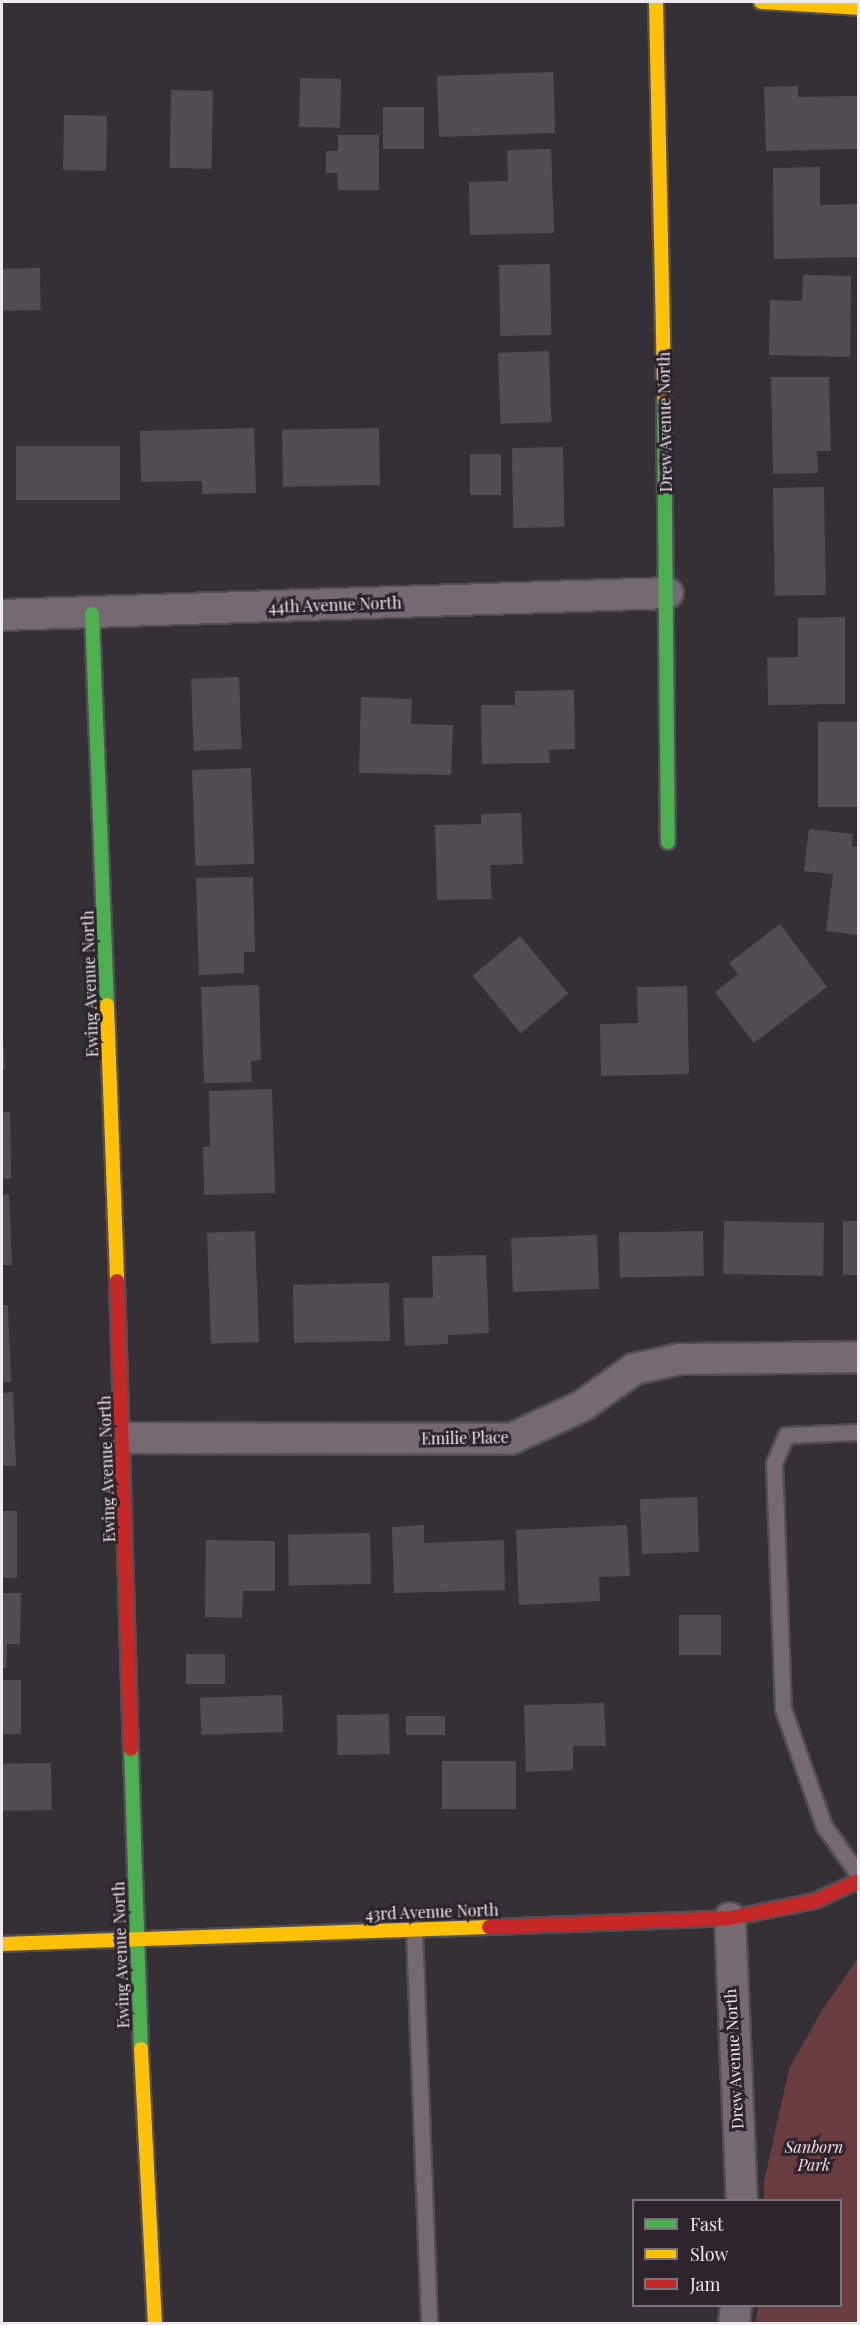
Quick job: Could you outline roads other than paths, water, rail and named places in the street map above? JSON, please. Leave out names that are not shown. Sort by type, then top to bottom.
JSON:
[{"type":"street","name":"Drew Avenue North","points":[[656,2],[668,593],[668,842]]},
{"type":"street","points":[[760,2],[858,8]]},
{"type":"street","name":"44th Avenue North","points":[[2,615],[92,614],[668,593]]},
{"type":"street","name":"Ewing Avenue North","points":[[92,614],[123,1438],[135,1939],[155,2324]]},
{"type":"street","name":"Emilie Place","points":[[123,1438],[511,1439],[582,1406],[634,1369],[703,1358],[858,1357]]},
{"type":"street","name":"43rd Avenue North","points":[[2,1944],[730,1918],[815,1900],[858,1881]]},
{"type":"street","name":"Drew Avenue North","points":[[730,1918],[742,2199]]},
{"type":"street","points":[[734,2324],[736,2307]]},
{"type":"lane","points":[[858,1432],[786,1435],[774,1463],[783,1709],[824,1826],[858,1874]]},
{"type":"lane","points":[[414,1930],[429,2324]]},
{"type":"park label","name":"Sanborn Park","points":[[814,2156]]}]
